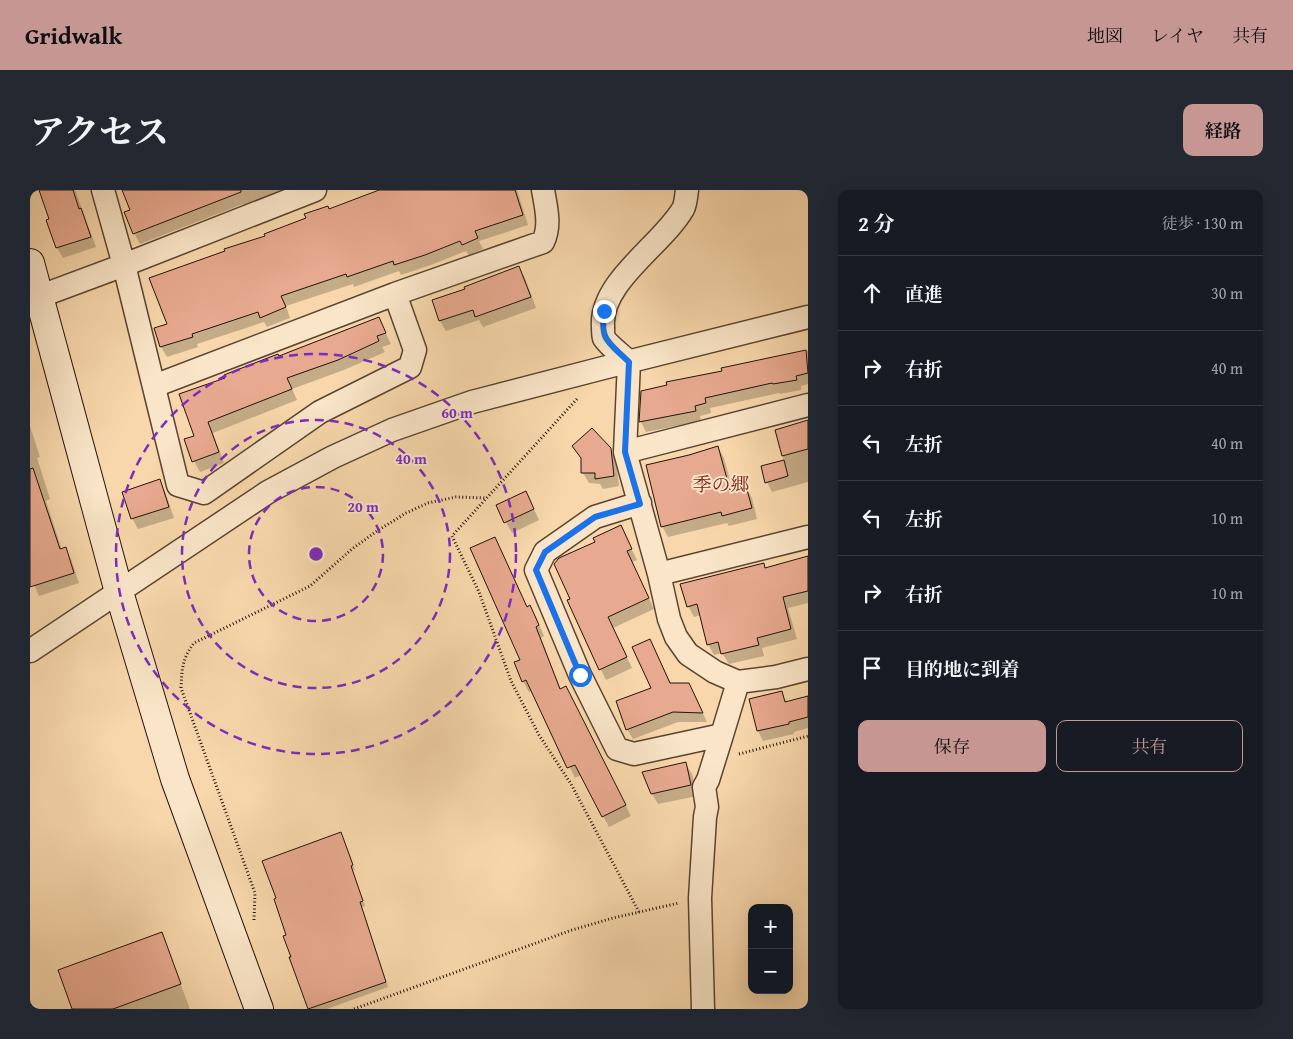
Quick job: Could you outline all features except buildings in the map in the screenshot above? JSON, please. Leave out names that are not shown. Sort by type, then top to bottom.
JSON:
[{"type":"street","points":[[103,190],[124,266],[178,485],[204,493],[320,412],[410,367],[415,350],[396,294]]},
{"type":"street","points":[[34,299],[124,266],[315,190]]},
{"type":"street","points":[[154,386],[396,294],[543,242],[548,233],[543,190]]},
{"type":"street","points":[[688,190],[684,207],[661,236],[617,284],[610,295],[604,311],[602,324],[604,337],[629,362],[625,452],[659,574],[669,620],[676,636],[688,654],[714,672],[738,682],[776,677],[808,669]]},
{"type":"street","points":[[30,263],[34,299],[175,779],[259,1009]]},
{"type":"street","points":[[30,651],[268,492],[392,430],[472,402],[808,317]]},
{"type":"street","points":[[625,452],[808,405]]},
{"type":"street","points":[[640,504],[595,517],[545,552],[536,570],[580,675],[618,749],[634,754],[722,735]]},
{"type":"street","points":[[659,574],[808,537]]},
{"type":"street","points":[[703,1009],[700,898],[707,807],[704,787],[738,682]]},
{"type":"path","points":[[253,929],[255,893],[181,688],[182,667],[186,653],[194,643],[310,586],[376,530],[406,513],[428,503],[456,497],[487,498]]},
{"type":"path","points":[[714,760],[808,736]]},
{"type":"path","points":[[354,1009],[572,930],[613,918],[700,898]]},
{"type":"district","name":"季の郷","points":[[721,484]]},
{"type":"route","points":[[580,675],[536,570],[545,552],[595,517],[640,504],[625,452],[629,362],[604,337],[602,324],[604,311]]}]
